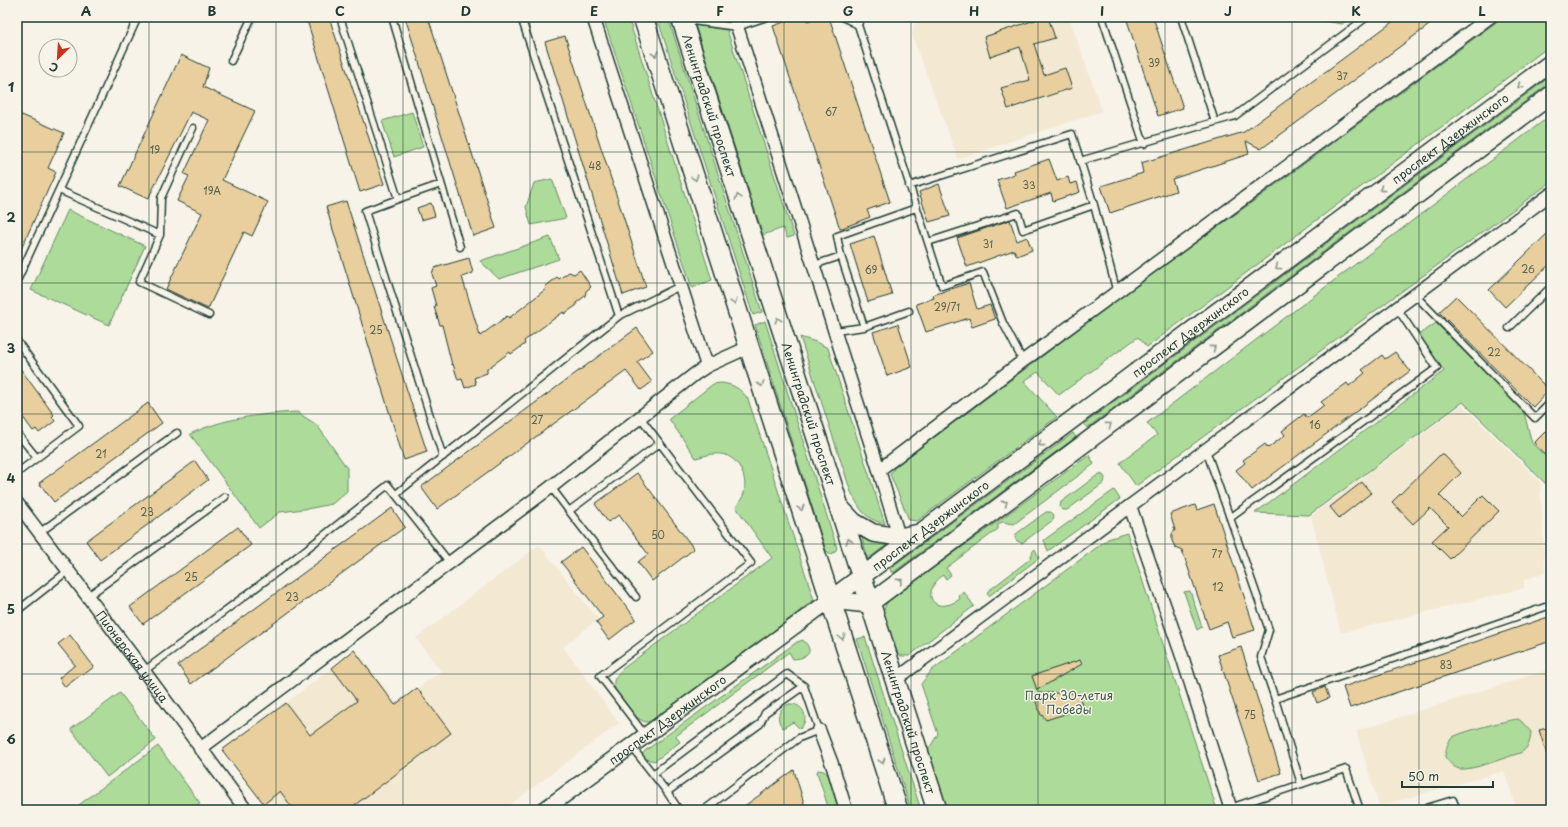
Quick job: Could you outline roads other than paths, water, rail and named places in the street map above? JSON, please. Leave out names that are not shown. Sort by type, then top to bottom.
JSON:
[{"type":"main road","points":[[643,17],[898,810]]},
{"type":"main road","name":"Ленинградский проспект","points":[[681,18],[869,604],[937,810]]},
{"type":"main road","name":"проспект Дзержинского","points":[[830,600],[1551,63]]},
{"type":"main road","name":"проспект Дзержинского","points":[[869,604],[1551,95]]},
{"type":"main road","points":[[838,504],[854,522],[873,533],[899,537],[921,532]]},
{"type":"main road","points":[[830,600],[869,604]]},
{"type":"street","points":[[593,17],[707,366]]},
{"type":"street","points":[[880,470],[1023,361],[1490,17]]},
{"type":"street","points":[[736,22],[880,470],[899,537]]},
{"type":"street","points":[[895,680],[1551,194]]},
{"type":"street","points":[[200,749],[551,487],[707,366],[749,347]]},
{"type":"street","name":"Пионерская улица","points":[[17,503],[69,570],[246,810]]},
{"type":"street","points":[[1130,506],[1182,656],[1231,809]]},
{"type":"street","name":"проспект Дзержинского","points":[[544,810],[830,600]]},
{"type":"street","points":[[819,730],[832,764],[846,810]]},
{"type":"lane","points":[[17,282],[138,17]]},
{"type":"lane","points":[[231,61],[252,17]]},
{"type":"lane","points":[[340,17],[398,199]]},
{"type":"lane","points":[[392,17],[460,247]]},
{"type":"lane","points":[[521,17],[619,316]]},
{"type":"lane","points":[[681,18],[736,22],[767,17]]},
{"type":"lane","points":[[843,17],[858,25]]},
{"type":"lane","points":[[861,17],[858,25],[942,286],[983,272],[1003,323],[1023,361]]},
{"type":"lane","points":[[1102,17],[1144,144]]},
{"type":"lane","points":[[1181,17],[1215,122]]},
{"type":"lane","points":[[1080,161],[1144,144],[1235,116],[1367,17]]},
{"type":"lane","points":[[193,128],[161,198],[160,236],[139,282],[209,315]]},
{"type":"lane","points":[[909,186],[1072,134],[1094,205],[1117,293]]},
{"type":"lane","points":[[441,184],[364,211],[443,457]]},
{"type":"lane","points":[[59,190],[160,236]]},
{"type":"lane","points":[[928,242],[1018,213],[1023,230],[1094,205]]},
{"type":"lane","points":[[864,327],[841,256],[837,236],[916,208]]},
{"type":"lane","points":[[814,265],[841,256]]},
{"type":"lane","points":[[396,494],[619,316],[680,286]]},
{"type":"lane","points":[[1509,328],[1551,287]]},
{"type":"lane","points":[[1415,295],[1535,418],[1551,402]]},
{"type":"lane","points":[[1230,518],[1437,368],[1396,308]]},
{"type":"lane","points":[[835,331],[864,327],[909,311]]},
{"type":"lane","points":[[17,341],[79,426],[17,473]]},
{"type":"lane","points":[[640,417],[751,563],[600,676],[645,736]]},
{"type":"lane","points":[[17,433],[36,458]]},
{"type":"lane","points":[[40,533],[177,433]]},
{"type":"lane","points":[[569,511],[660,443]]},
{"type":"lane","points":[[1206,450],[1269,630],[1261,657],[1301,784]]},
{"type":"lane","points":[[144,671],[282,569],[388,485],[450,563]]},
{"type":"lane","points":[[551,487],[636,597]]},
{"type":"lane","points":[[88,596],[225,497]]},
{"type":"lane","points":[[17,611],[69,570]]},
{"type":"lane","points":[[1275,699],[1551,605]]},
{"type":"lane","points":[[653,774],[788,674],[804,686],[819,730],[799,738],[704,810]]},
{"type":"lane","points":[[667,792],[760,724],[765,713],[804,686]]},
{"type":"lane","points":[[631,746],[679,810]]},
{"type":"lane","points":[[1231,809],[1346,769],[1360,810]]},
{"type":"lane","points":[[1420,810],[1453,800],[1457,810]]},
{"type":"park label","name":"Парк 30-летия Победы","points":[[1069,702]]}]
